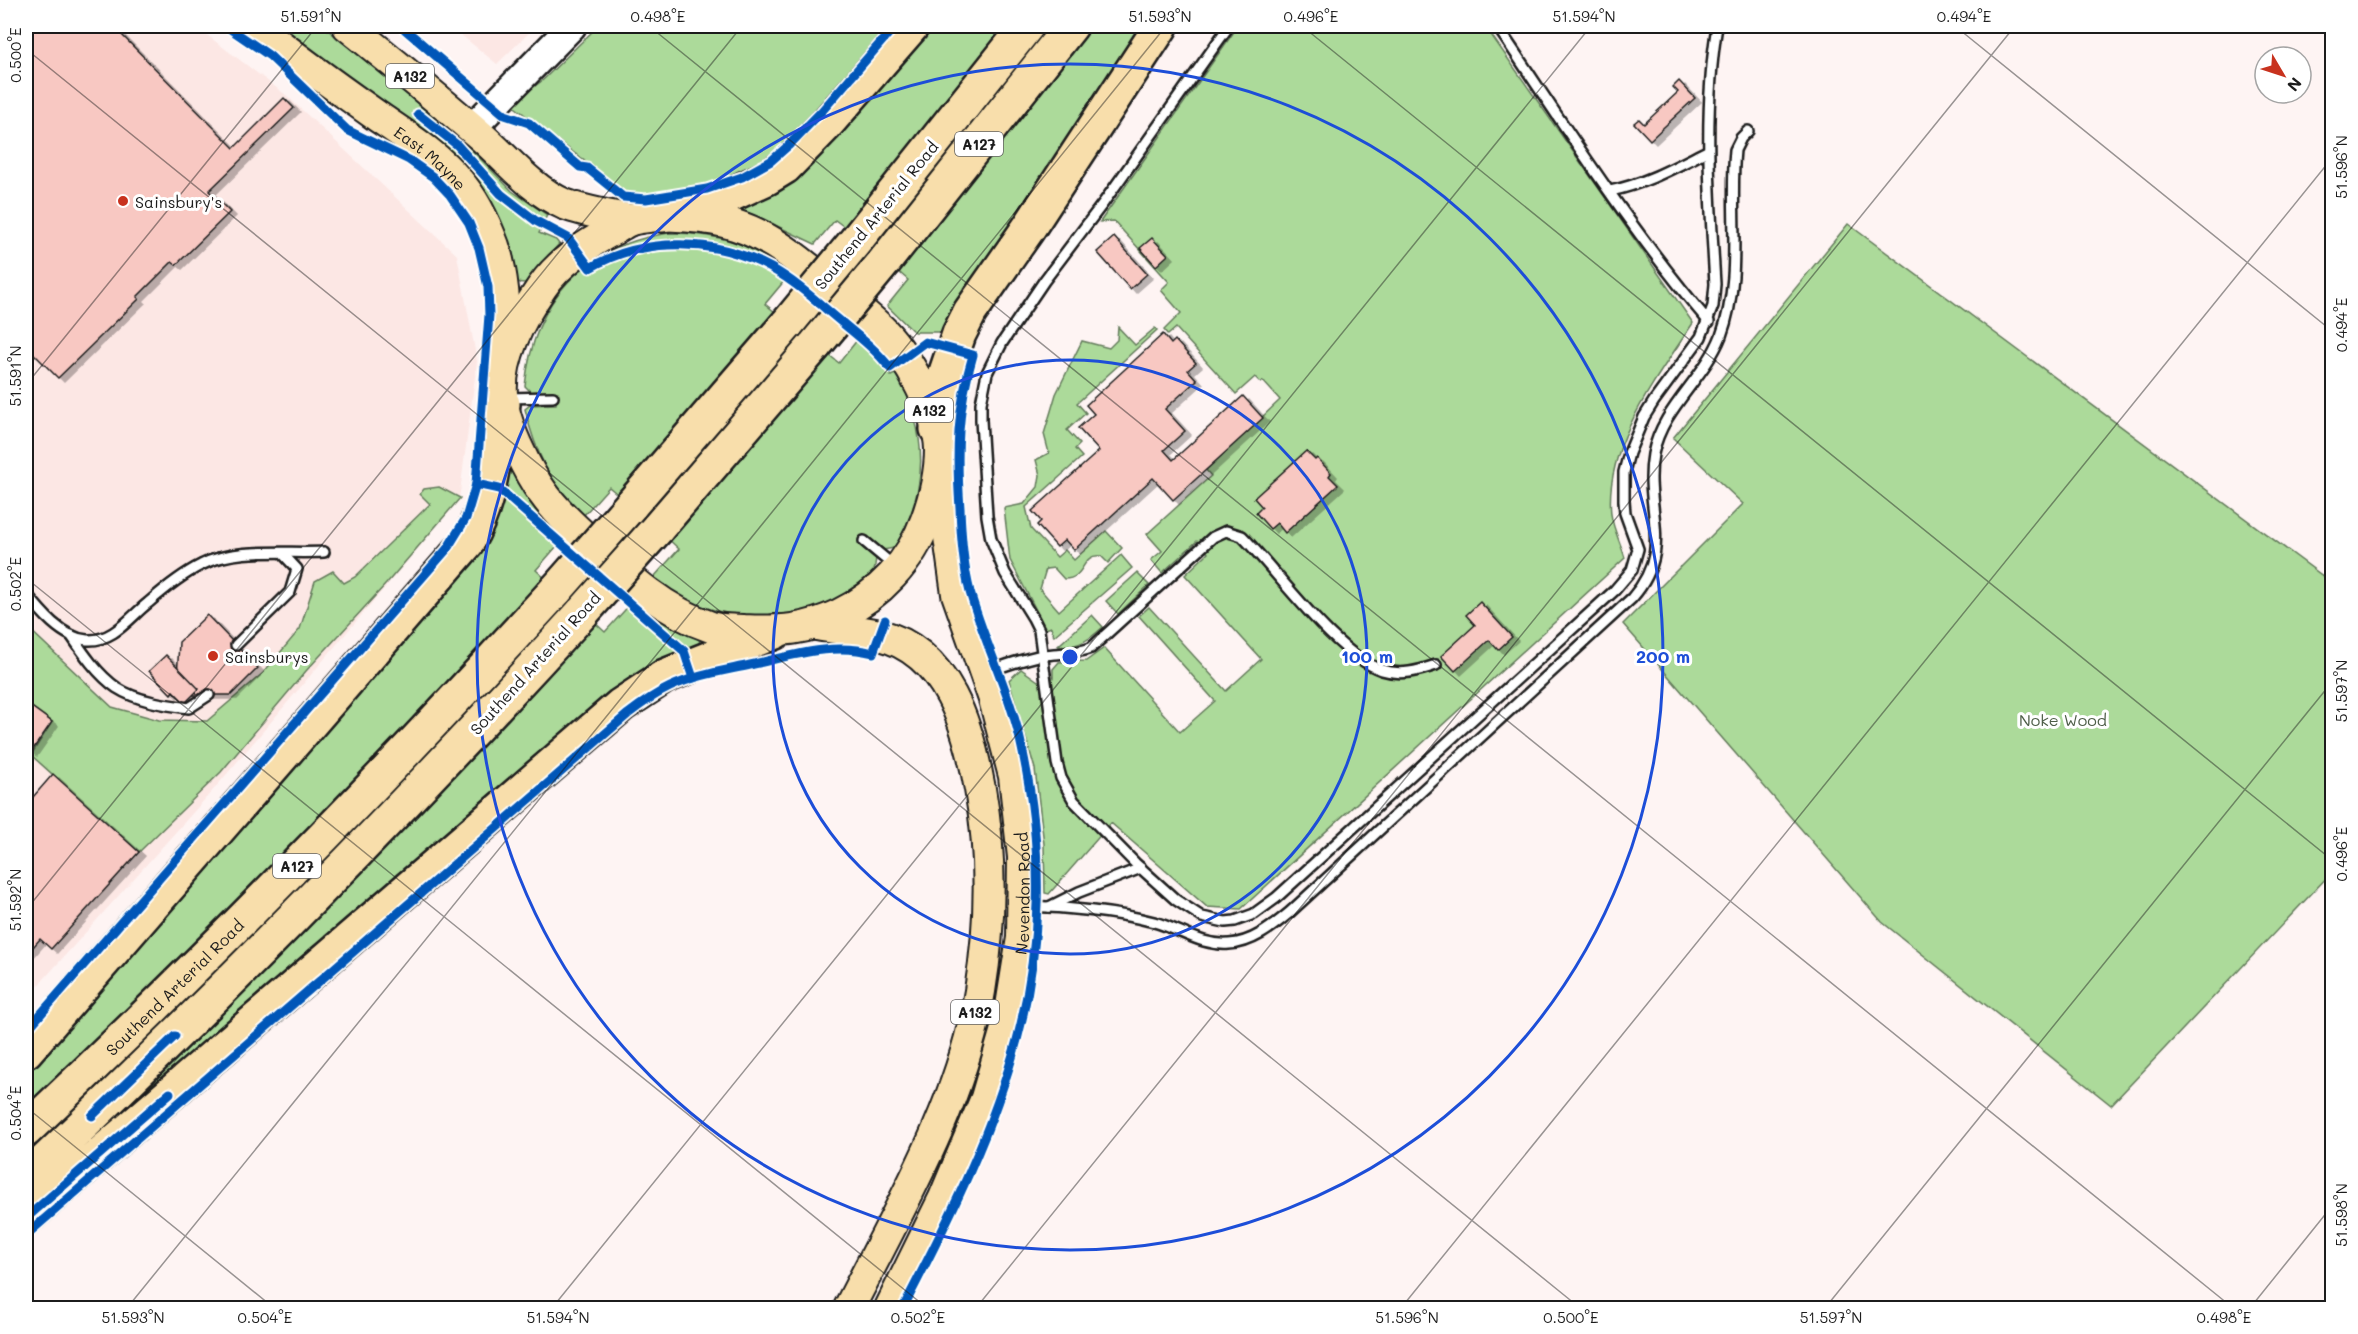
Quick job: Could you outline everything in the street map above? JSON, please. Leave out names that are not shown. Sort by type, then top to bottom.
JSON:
[{"type":"highway","points":[[663,215],[737,192],[785,167],[825,126],[912,26]]},
{"type":"highway","name":"Southend Arterial Road","points":[[26,1130],[283,880],[557,589],[788,322],[1027,26]]},
{"type":"highway","name":"Southend Arterial Road","points":[[26,1179],[296,916],[413,796],[583,612],[816,344],[885,261],[1071,26]]},
{"type":"highway","points":[[937,429],[945,375],[959,334],[970,312],[1028,229],[1161,26]]},
{"type":"highway","points":[[26,1051],[467,543],[477,527],[483,510],[502,401]]},
{"type":"highway","points":[[26,1218],[621,705],[665,676],[776,632]]},
{"type":"main road","name":"East Mayne","points":[[256,26],[296,58],[423,148],[443,164],[460,183],[479,213],[494,247],[502,283],[507,354]]},
{"type":"main road","name":"A132","points":[[348,26],[472,128],[548,196],[584,210],[631,220],[663,215],[718,220],[751,231],[784,250],[822,279],[877,326],[895,345],[905,358],[920,387],[937,429],[939,466],[934,495],[923,529],[911,551],[888,581],[858,606],[817,625],[776,632],[715,628],[672,610],[640,587],[567,520],[541,491],[520,451],[502,401],[507,354],[528,310],[548,279],[578,251],[631,220]]},
{"type":"main road","name":"Nevendon Road","points":[[890,1308],[966,1148],[992,1080],[1036,907],[1022,840],[1014,776],[1001,724],[957,594],[951,567],[939,466]]},
{"type":"main road","name":"Nevendon Road","points":[[817,625],[880,635],[903,645],[932,666],[951,695],[968,734],[987,830],[990,884],[980,993],[968,1042],[935,1134],[912,1185],[849,1308]]},
{"type":"street","points":[[472,128],[572,26]]},
{"type":"lane","points":[[1229,26],[1104,202],[1044,280],[1002,343],[987,373],[981,403],[987,516],[991,539],[1005,573],[1034,618],[1039,630],[1060,778],[1074,801],[1176,900],[1202,916],[1225,922],[1254,914],[1284,890],[1614,591],[1632,570],[1638,549],[1624,501],[1624,472],[1629,453],[1644,417],[1691,354],[1709,322],[1713,306],[1714,284],[1707,151],[1708,83],[1717,26]]},
{"type":"lane","points":[[1497,26],[1610,191],[1686,295],[1709,322]]},
{"type":"lane","points":[[1036,907],[1136,918],[1171,928],[1204,942],[1230,944],[1258,936],[1289,913],[1632,598],[1642,586],[1655,558],[1657,541],[1652,477],[1657,440],[1677,402],[1709,357],[1720,337],[1726,319],[1733,263],[1735,150],[1741,138],[1748,131]]},
{"type":"lane","points":[[1610,191],[1631,187],[1649,180],[1707,151]]},
{"type":"lane","points":[[502,401],[553,397]]},
{"type":"lane","points":[[985,673],[1018,661],[1091,648],[1213,537],[1226,531],[1242,536],[1336,639],[1367,664],[1400,673],[1436,665]]},
{"type":"lane","points":[[864,541],[898,569]]},
{"type":"lane","points":[[27,596],[54,624],[71,635],[87,640],[107,636],[124,626],[148,602],[201,565],[241,553],[324,552]]},
{"type":"lane","points":[[236,645],[290,592],[297,569],[283,554]]},
{"type":"lane","points":[[71,635],[83,654],[103,675],[116,688],[131,695],[189,708],[209,695]]},
{"type":"lane","points":[[1036,907],[1142,868]]},
{"type":"shaded area","points":[[26,26],[195,26],[286,95],[457,255],[477,361],[459,500],[215,788],[26,999]]},
{"type":"shaded area","points":[[450,26],[536,26],[497,64]]},
{"type":"green space","points":[[275,26],[323,26],[461,139],[512,191],[547,215],[539,233],[556,240],[559,244],[525,283],[513,282],[504,243]]},
{"type":"green space","points":[[598,26],[889,26],[825,103],[779,148],[752,166],[722,181],[689,190],[650,194],[626,193],[511,104],[543,80]]},
{"type":"green space","points":[[926,26],[1013,26],[850,231],[835,220],[815,244],[738,209]]},
{"type":"green space","points":[[1084,26],[1148,26],[1020,218],[966,288],[943,332],[914,332],[887,306],[908,280],[893,267]]},
{"type":"green space","points":[[1238,26],[1485,26],[1693,323],[1649,389],[1624,438],[1616,463],[1611,488],[1611,514],[1625,558],[1241,909],[1207,907],[1111,823],[1049,894],[1045,893],[1044,844],[1035,769],[1009,680],[1021,669],[1038,681],[1053,678],[1053,669],[1059,662],[1086,661],[1104,648],[1180,732],[1215,701],[1139,616],[1149,607],[1226,691],[1261,659],[1185,575],[1208,553],[1197,541],[1162,573],[1151,560],[1162,551],[1147,534],[1211,476],[1206,470],[1280,400],[1263,381],[1261,383],[1255,377],[1236,394],[1176,328],[1168,335],[1164,330],[1181,313],[1161,290],[1169,282],[1114,221],[1100,222]]},
{"type":"green space","name":"Noke Wood","points":[[1848,224],[2332,583],[2332,872],[2111,1105],[1882,922],[1623,624],[1743,504],[1673,438]]},
{"type":"green space","points":[[669,233],[719,238],[747,247],[776,263],[790,274],[765,304],[780,316],[622,498],[609,487],[584,515],[553,480],[534,440],[525,409],[530,405],[556,404],[557,392],[531,392],[525,386],[530,355],[539,328],[552,303],[568,282],[588,264],[611,250],[638,240]]},
{"type":"green space","points":[[1118,327],[1135,345],[1155,328],[1157,330],[1077,403],[1086,413],[1067,430],[1080,444],[1075,449],[1082,457],[1026,507],[1031,529],[1057,557],[1065,550],[1074,560],[1106,531],[1122,548],[1108,563],[1101,556],[1090,558],[1077,575],[1071,578],[1064,579],[1054,568],[1046,569],[1040,589],[1059,611],[1121,555],[1132,568],[1054,636],[1051,627],[1046,629],[1010,560],[1004,508],[1024,504],[1038,487],[1040,475],[1036,460],[1049,453],[1044,434],[1056,394],[1082,341],[1109,348],[1117,340]]},
{"type":"green space","points":[[858,339],[891,376],[897,373],[915,418],[921,461],[914,504],[906,526],[894,548],[883,550],[866,536],[859,544],[876,558],[874,572],[848,593],[827,605],[799,614],[777,617],[755,617],[711,609],[690,601],[654,577],[679,549],[665,536],[824,351],[839,363]]},
{"type":"green space","points":[[506,460],[531,502],[564,538],[536,570],[548,581],[460,680],[26,1116],[26,1066],[456,573]]},
{"type":"green space","points":[[439,487],[460,498],[386,584],[306,671],[221,772],[139,852],[31,755],[52,722],[26,703],[26,626],[112,707],[159,720],[207,721],[263,673],[300,629],[315,581],[333,571],[344,583],[355,577],[430,504],[420,494],[424,489]]},
{"type":"green space","points":[[1137,573],[1149,585],[1118,614],[1106,601]]},
{"type":"green space","points":[[634,600],[669,626],[699,639],[700,645],[87,1153],[80,1142],[591,619],[605,632]]},
{"type":"green space","points":[[1092,615],[1103,627],[1083,642],[1072,646],[1058,646]]},
{"type":"building","name":"Sainsbury's","points":[[26,26],[113,26],[234,148],[284,98],[294,108],[209,191],[230,212],[176,265],[172,262],[137,297],[139,299],[58,378],[26,346]]},
{"type":"building","points":[[1679,81],[1695,98],[1650,140],[1634,123],[1639,119],[1644,124],[1678,92],[1673,87]]},
{"type":"building","points":[[1114,237],[1147,274],[1130,289],[1097,252]]},
{"type":"building","points":[[1152,238],[1168,255],[1156,266],[1140,248]]},
{"type":"building","points":[[1163,334],[1171,344],[1175,340],[1196,363],[1188,370],[1197,380],[1165,409],[1185,431],[1164,450],[1173,460],[1243,396],[1263,418],[1173,500],[1153,478],[1074,550],[1065,540],[1057,547],[1037,525],[1041,521],[1032,511],[1099,451],[1078,428],[1094,414],[1086,405]]},
{"type":"building","points":[[1306,451],[1315,460],[1317,458],[1331,473],[1329,476],[1338,485],[1285,533],[1277,523],[1270,529],[1256,513],[1262,507],[1254,498]]},
{"type":"building","points":[[1480,602],[1512,637],[1498,650],[1489,640],[1455,671],[1441,656],[1475,625],[1466,615]]},
{"type":"building","name":"Sainsburys","points":[[207,615],[258,668],[231,695],[192,695],[177,679],[179,642]]},
{"type":"building","points":[[166,655],[199,689],[185,703],[173,691],[171,694],[149,671]]},
{"type":"building","points":[[26,703],[52,722],[31,752],[26,749]]},
{"type":"building","points":[[53,774],[139,852],[51,949],[40,939],[26,955],[26,805]]},
{"type":"cycle path","points":[[26,1031],[447,549],[466,518],[476,484],[489,315],[488,287],[479,248],[469,223],[450,195],[433,177],[409,160],[347,130],[270,56],[226,26]]},
{"type":"cycle path","points":[[401,26],[505,115],[529,123],[580,167],[587,168],[623,197],[646,199],[707,189],[742,177],[771,161],[821,112],[895,26]]},
{"type":"cycle path","points":[[418,114],[457,145],[501,194],[536,221],[568,238],[590,268],[633,250],[656,246],[704,246],[727,251],[771,268],[795,284],[863,340],[890,368],[925,342],[973,355],[959,431],[958,468],[963,550],[970,592],[1011,708],[1022,748],[1034,827],[1037,901],[1031,971],[1017,1039],[997,1105],[970,1171],[903,1308]]},
{"type":"cycle path","points":[[476,484],[499,489],[684,651],[693,678]]},
{"type":"cycle path","points":[[26,1235],[628,714],[670,687],[720,671],[796,654],[827,650],[858,650],[873,653],[885,620]]},
{"type":"cycle path","points":[[92,1116],[175,1036]]},
{"type":"cycle path","points":[[26,1218],[170,1093]]},
{"type":"place","name":"Sainsbury's","points":[[123,201]]},
{"type":"place","name":"Sainsburys","points":[[213,656]]}]
